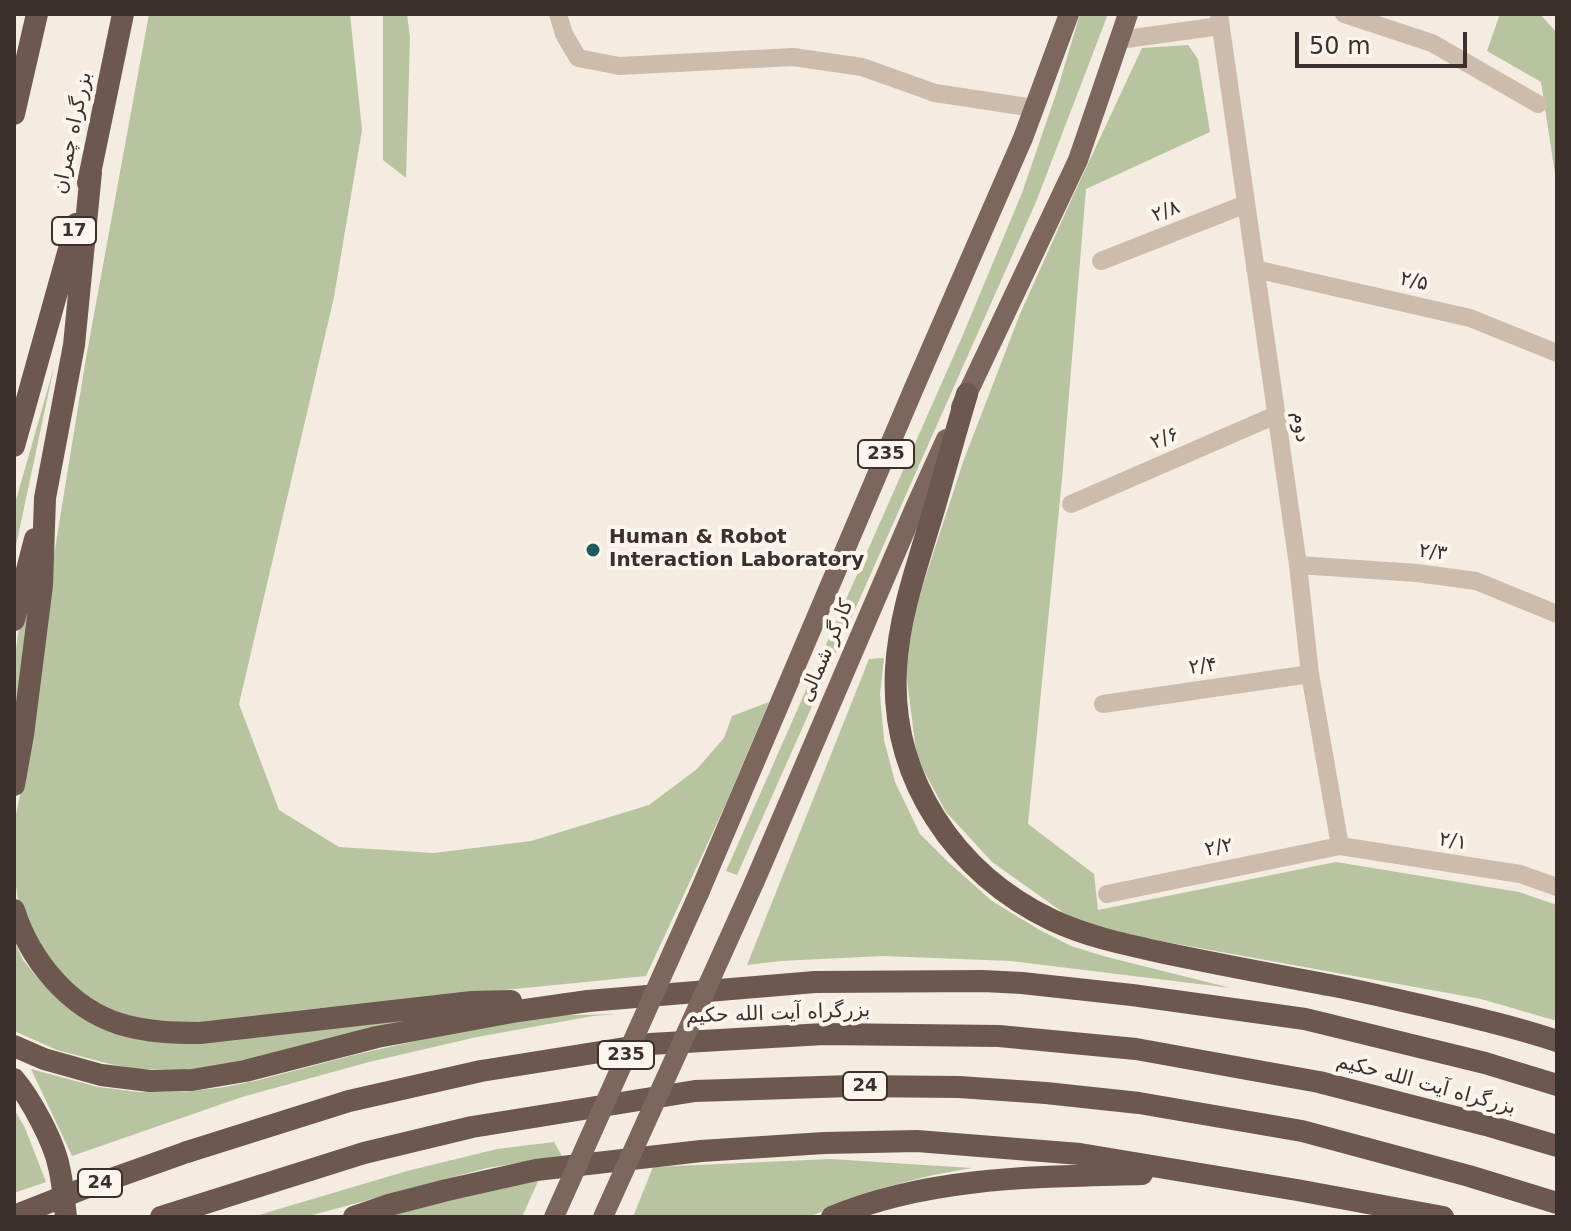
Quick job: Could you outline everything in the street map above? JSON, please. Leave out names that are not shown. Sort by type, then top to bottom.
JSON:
[{"type":"highway","points":[[14,114],[37,14]]},
{"type":"highway","name":"بزرگراه چمران","points":[[14,446],[91,172],[123,14]]},
{"type":"highway","points":[[14,620],[45,498],[74,345],[91,172]]},
{"type":"highway","points":[[967,394],[907,600],[896,669],[899,723],[905,755],[935,821],[962,854],[1019,902],[1054,921],[1089,934],[1131,946],[1399,1000],[1515,1027],[1557,1041]]},
{"type":"highway","points":[[14,785],[42,585],[45,498]]},
{"type":"highway","points":[[14,910],[18,924],[52,979],[93,1010],[117,1023],[146,1030],[200,1033],[472,1002],[588,1001]]},
{"type":"highway","points":[[14,1046],[44,1059],[101,1075],[150,1081],[192,1080],[245,1071],[377,1037],[588,1001],[815,982],[1022,983],[1305,1019],[1485,1063],[1557,1085]]},
{"type":"highway","name":"بزرگراه آیت الله حکیم","points":[[14,1216],[187,1152],[349,1101],[481,1071],[650,1044],[824,1034],[999,1036],[1136,1049],[1319,1082],[1557,1146]]},
{"type":"highway","points":[[14,1079],[40,1119],[59,1165],[66,1217]]},
{"type":"highway","name":"24","points":[[168,1214],[364,1153],[472,1127],[695,1091],[851,1086],[959,1087],[1139,1103],[1302,1131],[1557,1203]]},
{"type":"highway","points":[[354,1217],[447,1190],[536,1170],[701,1151],[917,1141],[1080,1154],[1443,1217]]},
{"type":"highway","points":[[832,1217],[908,1192],[959,1184],[1029,1177],[1196,1173]]},
{"type":"main road","name":"کارگر شمالی","points":[[554,1217],[699,893],[1023,138],[1069,14]]},
{"type":"main road","name":"کارگر شمالی","points":[[603,1217],[754,883],[914,510],[1078,160],[1128,14]]},
{"type":"street","points":[[558,14],[564,34],[578,58],[619,66],[793,57],[862,67],[935,93],[1034,108]]},
{"type":"street","points":[[1344,14],[1432,43],[1538,104]]},
{"type":"street","points":[[1119,40],[1219,20]]},
{"type":"street","name":"دوم","points":[[1219,20],[1298,565],[1310,674],[1340,846]]},
{"type":"street","name":"۲/۸","points":[[1101,261],[1246,204]]},
{"type":"street","name":"۲/۵","points":[[1255,269],[1470,318],[1557,353]]},
{"type":"street","name":"۲/۶","points":[[1071,504],[1276,415]]},
{"type":"street","name":"۲/۳","points":[[1298,565],[1417,573],[1476,581],[1557,614]]},
{"type":"street","name":"۲/۴","points":[[1103,704],[1310,674]]},
{"type":"street","name":"۲/۱","points":[[1340,846],[1520,874],[1557,887]]},
{"type":"street","name":"۲/۲","points":[[1107,894],[1340,846]]},
{"type":"green space","points":[[149,14],[350,14],[362,130],[334,297],[239,704],[279,810],[339,847],[434,853],[531,841],[649,805],[697,769],[724,738],[732,716],[769,702],[646,976],[301,1010],[186,1026],[139,1021],[105,1008],[73,988],[35,940],[18,900],[14,873],[14,824],[27,761],[48,592],[86,358]]},
{"type":"green space","points":[[383,14],[407,14],[410,37],[406,178],[383,160]]},
{"type":"green space","points":[[1080,14],[1108,14],[1036,202],[737,875],[726,871],[962,337],[1022,193]]},
{"type":"green space","points":[[1500,14],[1540,14],[1557,33],[1557,187],[1541,82],[1487,51]]},
{"type":"green space","points":[[1188,45],[1198,59],[1210,132],[1086,189],[1062,479],[1028,824],[1094,874],[1098,910],[1336,862],[1519,892],[1557,905],[1557,1021],[1481,999],[1144,938],[1068,916],[992,862],[946,812],[917,758],[905,665],[918,600],[963,462],[1020,314],[1142,48]]},
{"type":"green space","points":[[54,367],[14,555],[14,507]]},
{"type":"green space","points":[[32,585],[14,752],[14,665],[18,634]]},
{"type":"green space","points":[[884,658],[880,694],[884,740],[895,782],[920,834],[947,861],[992,901],[1071,946],[1231,988],[1011,961],[883,956],[747,965],[869,659]]},
{"type":"green space","points":[[14,941],[23,960],[58,998],[138,1039],[165,1043],[489,1005],[230,1065],[185,1070],[137,1069],[57,1050],[14,1031]]},
{"type":"green space","points":[[619,1014],[477,1037],[369,1062],[242,1097],[72,1156],[31,1069],[98,1087],[138,1092],[184,1092],[259,1080],[528,1016]]},
{"type":"green space","points":[[14,1109],[25,1128],[46,1182],[14,1193]]},
{"type":"green space","points":[[554,1142],[562,1156],[487,1168],[305,1217],[252,1217],[407,1171],[497,1149]]},
{"type":"green space","points":[[830,1159],[972,1168],[883,1188],[808,1217],[633,1217],[653,1167]]},
{"type":"green space","points":[[539,1179],[522,1217],[390,1217],[406,1210]]},
{"type":"place","name":"Human & Robot Interaction Laboratory","points":[[593,550]]}]
